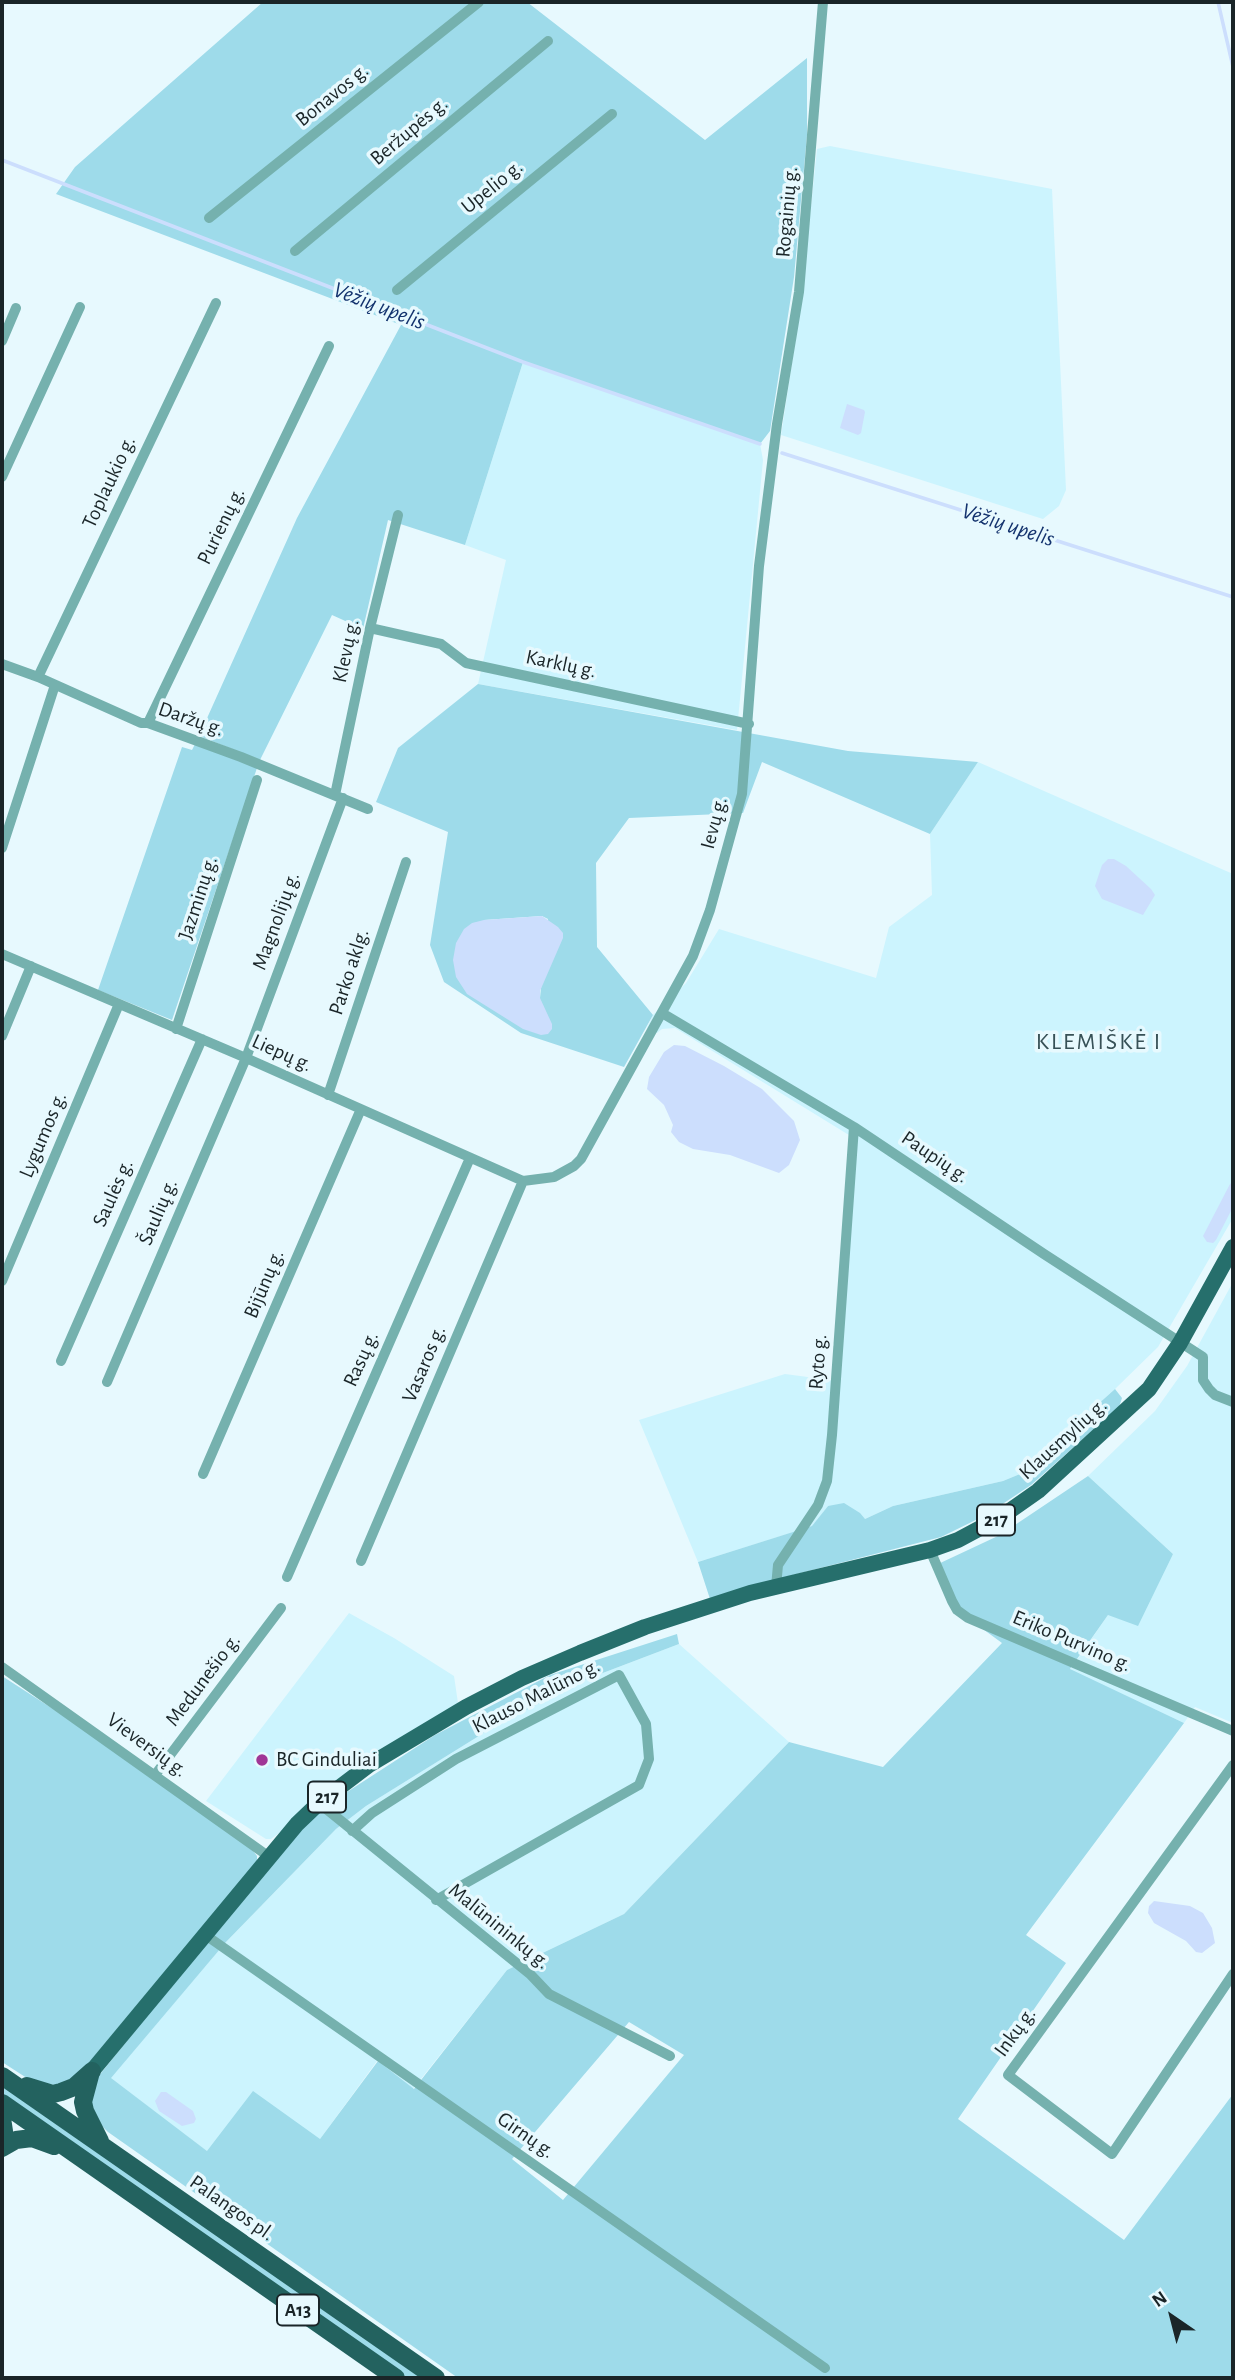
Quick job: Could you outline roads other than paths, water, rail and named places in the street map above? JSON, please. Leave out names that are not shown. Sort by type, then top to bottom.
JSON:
[{"type":"highway","points":[[5,2078],[53,2094],[68,2090],[92,2071]]},
{"type":"highway","points":[[92,2071],[83,2102],[101,2144]]},
{"type":"highway","name":"Palangos pl.","points":[[5,2078],[436,2378]]},
{"type":"highway","name":"A13","points":[[2,2103],[396,2378]]},
{"type":"highway","points":[[2,2118],[2,2139]]},
{"type":"highway","points":[[2,2148],[16,2140],[32,2138],[85,2161]]},
{"type":"main road","name":"Klausmylių g.","points":[[318,1803],[369,1765],[466,1707],[522,1678],[645,1627],[776,1587],[930,1550],[983,1528],[1038,1491],[1140,1398],[1180,1343],[1233,1247]]},
{"type":"main road","name":"217","points":[[92,2071],[268,1856],[318,1803]]},
{"type":"street","name":"Bonavos g.","points":[[209,218],[479,2]]},
{"type":"street","name":"Rogainių g.","points":[[777,424],[799,292],[823,2]]},
{"type":"street","name":"Beržupės g.","points":[[295,251],[548,41]]},
{"type":"street","name":"Upelio g.","points":[[397,290],[612,114]]},
{"type":"street","name":"Toplaukio g.","points":[[38,677],[215,303]]},
{"type":"street","points":[[2,477],[80,307]]},
{"type":"street","points":[[2,341],[16,308]]},
{"type":"street","name":"Purienų g.","points":[[148,723],[329,346]]},
{"type":"street","name":"Ievų g.","points":[[546,1179],[563,1174],[582,1159],[693,957],[710,910],[742,794],[759,566],[777,424]]},
{"type":"street","name":"Klevų g.","points":[[339,796],[370,628],[398,515]]},
{"type":"street","name":"Karklų g.","points":[[370,628],[440,644],[466,663],[749,724]]},
{"type":"street","name":"Daržų g.","points":[[2,664],[141,723],[148,723],[368,809]]},
{"type":"street","points":[[2,848],[55,685]]},
{"type":"street","name":"Jazminų g.","points":[[176,1028],[257,780]]},
{"type":"street","name":"Magnolijų g.","points":[[246,1058],[339,796]]},
{"type":"street","name":"Parko aklg.","points":[[328,1094],[406,862]]},
{"type":"street","name":"Liepų g.","points":[[2,954],[246,1058],[523,1181],[546,1179]]},
{"type":"street","points":[[2,1036],[31,966]]},
{"type":"street","name":"Lygumos g.","points":[[2,1281],[119,1004]]},
{"type":"street","name":"Paupių g.","points":[[662,1013],[854,1127],[1203,1357],[1203,1380],[1215,1395],[1233,1402]]},
{"type":"street","name":"Saulės g.","points":[[61,1361],[202,1039]]},
{"type":"street","name":"Šaulių g.","points":[[107,1382],[246,1058]]},
{"type":"street","name":"Bijūnų g.","points":[[204,1474],[360,1109]]},
{"type":"street","name":"Ryto g.","points":[[776,1587],[778,1565],[818,1505],[827,1481],[854,1127]]},
{"type":"street","name":"Rasų g.","points":[[287,1577],[470,1158]]},
{"type":"street","name":"Vasaros g.","points":[[361,1561],[523,1181]]},
{"type":"street","name":"Eriko Purvino g.","points":[[930,1550],[957,1610],[968,1618],[1233,1731]]},
{"type":"street","name":"Medunešio g.","points":[[155,1775],[281,1608]]},
{"type":"street","name":"Vieversių g.","points":[[2,1667],[268,1856]]},
{"type":"street","name":"Klauso Malūno g.","points":[[352,1831],[372,1813],[456,1759],[619,1675],[646,1724],[649,1759],[639,1785],[436,1900]]},
{"type":"street","name":"Inkų g.","points":[[1233,1765],[1008,2075],[1112,2154],[1233,1974]]},
{"type":"street","name":"Malūnininkų g.","points":[[318,1803],[530,1973],[549,1994],[670,2056]]},
{"type":"street","name":"Girnų g.","points":[[204,1934],[825,2368]]},
{"type":"waterway","points":[[1218,2],[1233,67]]},
{"type":"waterway","name":"Vėžių upelis","points":[[2,160],[523,362],[760,444]]},
{"type":"waterway","name":"Vėžių upelis","points":[[782,453],[1233,597]]},
{"type":"place","name":"BC Ginduliai","points":[[262,1760]]},
{"type":"district","name":"KLEMIŠKĖ I","points":[[1099,1042]]}]
